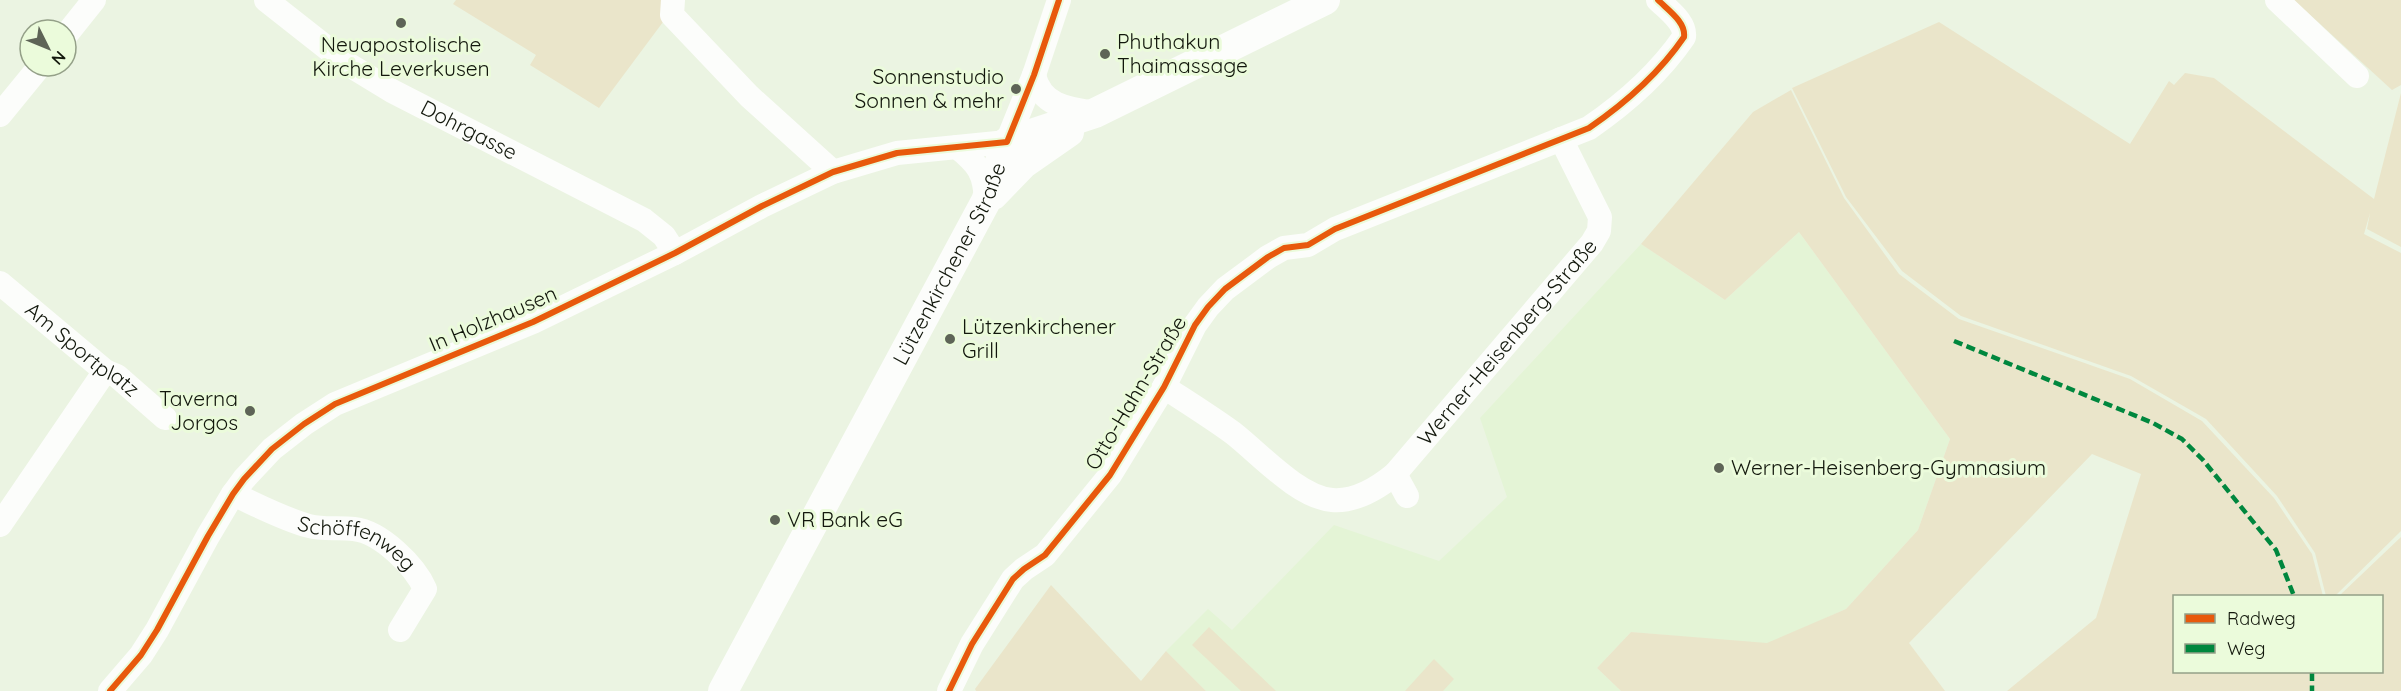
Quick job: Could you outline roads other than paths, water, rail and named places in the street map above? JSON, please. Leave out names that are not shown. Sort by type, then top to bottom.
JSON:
[{"type":"main road","name":"Lützenkirchener Straße","points":[[723,691],[986,201],[1007,142],[1095,113],[1325,0]]},
{"type":"main road","points":[[986,201],[1023,164],[1095,113]]},
{"type":"street","points":[[78,19],[94,0]]},
{"type":"street","name":"Dohrgasse","points":[[266,0],[346,63],[392,91],[644,220],[664,236],[675,253]]},
{"type":"street","points":[[673,0],[672,15],[749,96],[833,172]]},
{"type":"street","points":[[1007,142],[1034,75],[1059,0]]},
{"type":"street","name":"Otto-Hahn-Straße","points":[[949,691],[972,644],[1013,579],[1030,563],[1045,555],[1104,482],[1164,387],[1195,325],[1225,289],[1284,248],[1308,245],[1335,229],[1589,128],[1612,112],[1684,37],[1685,31],[1675,16],[1658,0]]},
{"type":"street","points":[[2277,0],[2357,76]]},
{"type":"street","points":[[1034,75],[1036,85],[1052,102],[1065,108],[1095,113]]},
{"type":"street","points":[[0,116],[30,78]]},
{"type":"street","name":"Werner-Heisenberg-Straße","points":[[1164,387],[1213,418],[1280,472],[1313,495],[1331,500],[1358,496],[1381,486],[1395,474],[1592,243],[1599,231],[1600,217],[1561,140]]},
{"type":"street","name":"In Holzhausen","points":[[110,691],[141,655],[157,630],[232,494],[272,449],[335,404],[533,322],[833,172],[897,153],[1007,142]]},
{"type":"street","points":[[957,147],[976,164],[983,175],[986,201]]},
{"type":"street","name":"Am Sportplatz","points":[[0,283],[105,371],[117,376],[165,418]]},
{"type":"street","points":[[0,525],[105,371]]},
{"type":"street","points":[[1395,474],[1407,496]]},
{"type":"street","name":"Schöffenweg","points":[[232,494],[301,524],[317,528],[364,531],[391,548],[419,575],[425,589],[400,630]]},
{"type":"place","name":"Neuapostolische Kirche Leverkusen","points":[[401,23]]},
{"type":"place","name":"Phuthakun Thaimassage","points":[[1105,54]]},
{"type":"place","name":"Sonnenstudio Sonnen & mehr","points":[[1016,89]]},
{"type":"place","name":"Lützenkirchener Grill","points":[[950,339]]},
{"type":"place","name":"Taverna Jorgos","points":[[250,411]]},
{"type":"place","name":"Werner-Heisenberg-Gymnasium","points":[[1719,468]]},
{"type":"place","name":"VR Bank eG","points":[[775,520]]}]
